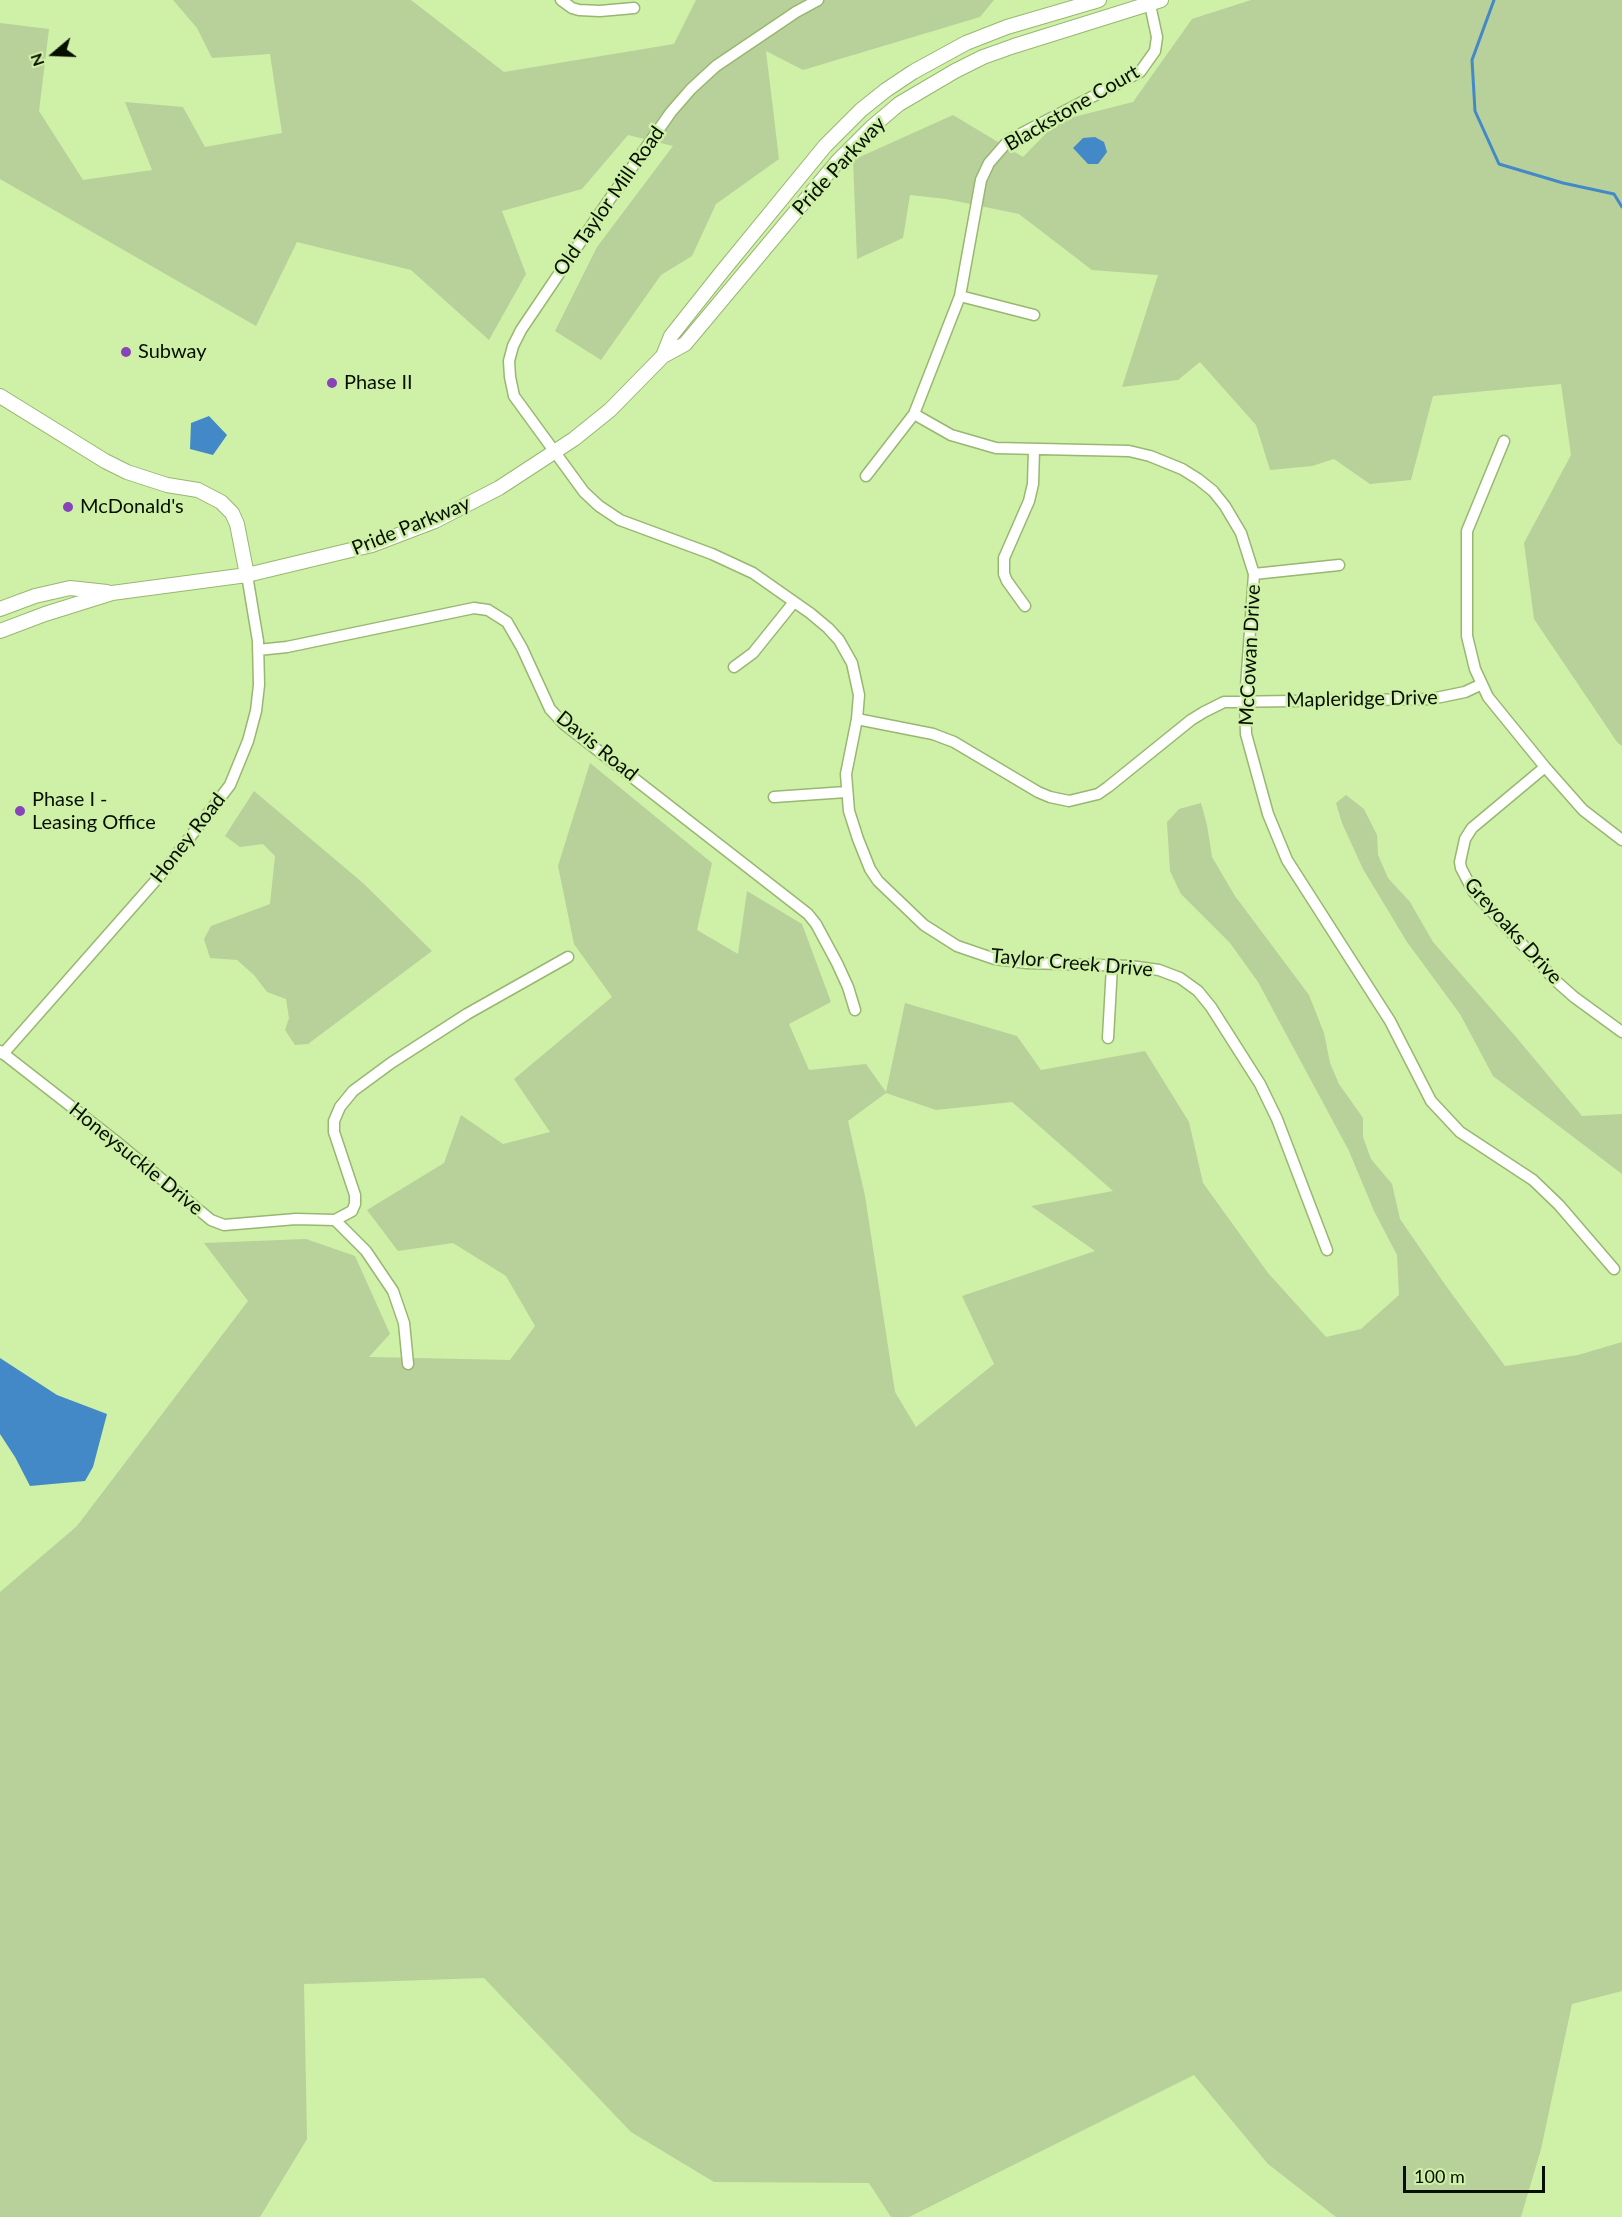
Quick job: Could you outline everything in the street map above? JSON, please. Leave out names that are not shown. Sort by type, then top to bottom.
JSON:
[{"type":"main road","name":"Pride Parkway","points":[[663,356],[671,336],[721,273],[825,146],[861,110],[913,72],[966,43],[1007,27],[1099,0]]},
{"type":"main road","name":"Pride Parkway","points":[[0,631],[112,593],[247,574],[337,554],[403,534],[499,489],[556,452],[610,410],[663,356],[685,344],[838,161],[899,104],[983,57],[1154,1]]},
{"type":"main road","points":[[0,396],[105,461],[127,472],[167,484],[198,490],[221,502],[232,513],[237,524],[247,574]]},
{"type":"main road","name":"Pride Parkway","points":[[0,609],[35,596],[70,588],[112,593]]},
{"type":"street","points":[[561,0],[579,10],[634,8]]},
{"type":"street","name":"Old Taylor Mill Road","points":[[556,452],[514,396],[509,362],[513,346],[521,330],[671,112],[691,89],[716,66],[818,0]]},
{"type":"street","name":"Blackstone Court","points":[[866,476],[914,414],[960,296],[981,180],[989,163],[1009,140],[1140,72],[1155,51],[1157,37],[1154,1]]},
{"type":"street","points":[[960,296],[1034,315]]},
{"type":"street","name":"McCowan Drive","points":[[914,414],[951,435],[996,448],[1129,451],[1150,456],[1182,469],[1213,491],[1241,533],[1254,574],[1245,701],[1246,734],[1268,814],[1281,846],[1297,877],[1390,1021],[1431,1101],[1460,1132],[1533,1180],[1559,1205],[1614,1269]]},
{"type":"street","points":[[1504,441],[1467,531],[1467,636],[1474,669],[1498,711],[1545,767],[1583,810],[1622,840]]},
{"type":"street","points":[[1025,606],[1004,574],[1004,558],[1029,501],[1033,484],[1034,450]]},
{"type":"street","name":"Taylor Creek Drive","points":[[556,452],[584,492],[610,514],[733,563],[773,585],[828,628],[844,647],[852,663],[859,695],[857,719],[846,774],[849,811],[870,869],[878,881],[924,925],[946,940],[982,956],[1028,963],[1159,970],[1180,978],[1198,990],[1260,1084],[1277,1119],[1327,1251]]},
{"type":"street","points":[[1254,574],[1339,565]]},
{"type":"street","name":"Honey Road","points":[[2,1052],[164,871],[230,785],[240,764],[256,711],[259,685],[258,650],[247,574]]},
{"type":"street","points":[[734,667],[753,653],[794,602]]},
{"type":"street","name":"Davis Road","points":[[258,650],[287,647],[474,608],[488,610],[507,622],[522,648],[550,709],[564,724],[808,914],[837,963],[855,1010]]},
{"type":"street","name":"Mapleridge Drive","points":[[857,719],[933,734],[972,752],[1038,792],[1069,801],[1082,799],[1108,788],[1204,711],[1224,702],[1431,699],[1465,692],[1482,684]]},
{"type":"street","name":"Greyoaks Drive","points":[[1545,767],[1472,828],[1465,840],[1460,862],[1461,868],[1473,891],[1556,981],[1622,1032]]},
{"type":"street","points":[[774,797],[846,792]]},
{"type":"street","points":[[408,1364],[404,1323],[393,1291],[366,1251],[335,1220],[352,1211],[355,1195],[334,1132],[334,1120],[340,1107],[353,1091],[391,1063],[467,1014],[568,957]]},
{"type":"street","points":[[1108,1038],[1112,966]]},
{"type":"street","name":"Honeysuckle Drive","points":[[2,1052],[212,1220],[224,1225],[296,1219],[335,1220]]},
{"type":"green space","points":[[173,0],[411,0],[504,72],[674,44],[696,0],[994,0],[980,17],[803,70],[766,51],[779,159],[716,204],[692,256],[661,275],[601,360],[555,331],[597,247],[673,146],[628,135],[582,189],[502,211],[526,274],[489,340],[411,270],[297,242],[256,326],[0,179],[0,23],[49,29],[39,111],[83,180],[152,170],[125,102],[183,107],[205,147],[282,133],[270,54],[212,58],[197,28]]},
{"type":"green space","points":[[1251,0],[1622,0],[1622,746],[1617,742],[1534,619],[1524,543],[1571,455],[1561,384],[1433,396],[1411,480],[1370,484],[1334,459],[1312,466],[1270,470],[1256,425],[1200,362],[1178,380],[1122,387],[1158,275],[1092,270],[1019,214],[946,199],[910,195],[903,238],[857,259],[853,160],[953,115],[1023,157],[1058,121],[1133,102],[1192,19]]},
{"type":"green space","points":[[590,763],[712,863],[697,930],[738,954],[747,891],[802,924],[831,1002],[789,1024],[809,1070],[866,1064],[886,1092],[905,1003],[1017,1036],[1041,1070],[1145,1051],[1189,1122],[1203,1183],[1268,1273],[1326,1337],[1361,1329],[1399,1295],[1397,1255],[1374,1211],[1349,1151],[1258,982],[1230,943],[1181,894],[1170,871],[1167,822],[1179,809],[1201,803],[1212,857],[1235,896],[1309,995],[1324,1033],[1330,1063],[1339,1084],[1363,1118],[1363,1137],[1371,1159],[1392,1184],[1400,1219],[1505,1366],[1578,1355],[1622,1342],[1622,1991],[1572,2004],[1541,2149],[1521,2217],[1336,2217],[1268,2164],[1194,2075],[909,2217],[891,2217],[869,2183],[714,2182],[631,2132],[484,1978],[304,1984],[307,2139],[260,2217],[0,2217],[0,1592],[77,1526],[248,1301],[204,1243],[306,1239],[355,1256],[390,1334],[369,1357],[510,1360],[535,1326],[506,1276],[453,1243],[398,1251],[367,1210],[444,1163],[461,1115],[503,1144],[550,1132],[514,1079],[612,997],[574,944],[558,866]],"holes":[[[886,1093],[936,1110],[1012,1102],[1113,1191],[1031,1206],[1095,1251],[962,1296],[994,1364],[916,1427],[895,1392],[865,1196],[848,1121]]]},
{"type":"green space","points":[[254,791],[363,883],[432,951],[308,1044],[295,1045],[285,1030],[289,1018],[286,999],[267,992],[254,975],[237,960],[210,958],[204,939],[211,926],[270,904],[275,856],[263,844],[240,847],[225,836]]},
{"type":"green space","points":[[1346,795],[1364,809],[1377,835],[1378,855],[1388,878],[1410,902],[1433,942],[1582,1116],[1622,1114],[1622,1174],[1493,1076],[1460,1014],[1407,942],[1363,869],[1342,823],[1336,803]]},
{"type":"water","points":[[1095,137],[1104,142],[1107,152],[1098,164],[1088,164],[1073,148],[1083,138]]},
{"type":"water","points":[[209,416],[227,435],[213,455],[190,449],[191,423]]},
{"type":"water","points":[[0,1358],[57,1395],[107,1414],[93,1467],[85,1481],[30,1486],[0,1434]]},
{"type":"waterway","points":[[1494,0],[1472,60],[1475,111],[1499,164],[1563,183],[1614,194],[1622,207]]},
{"type":"place","name":"Subway","points":[[126,352]]},
{"type":"place","name":"Phase II","points":[[332,383]]},
{"type":"place","name":"McDonald's","points":[[68,507]]},
{"type":"place","name":"Phase I - Leasing Office","points":[[20,811]]}]
